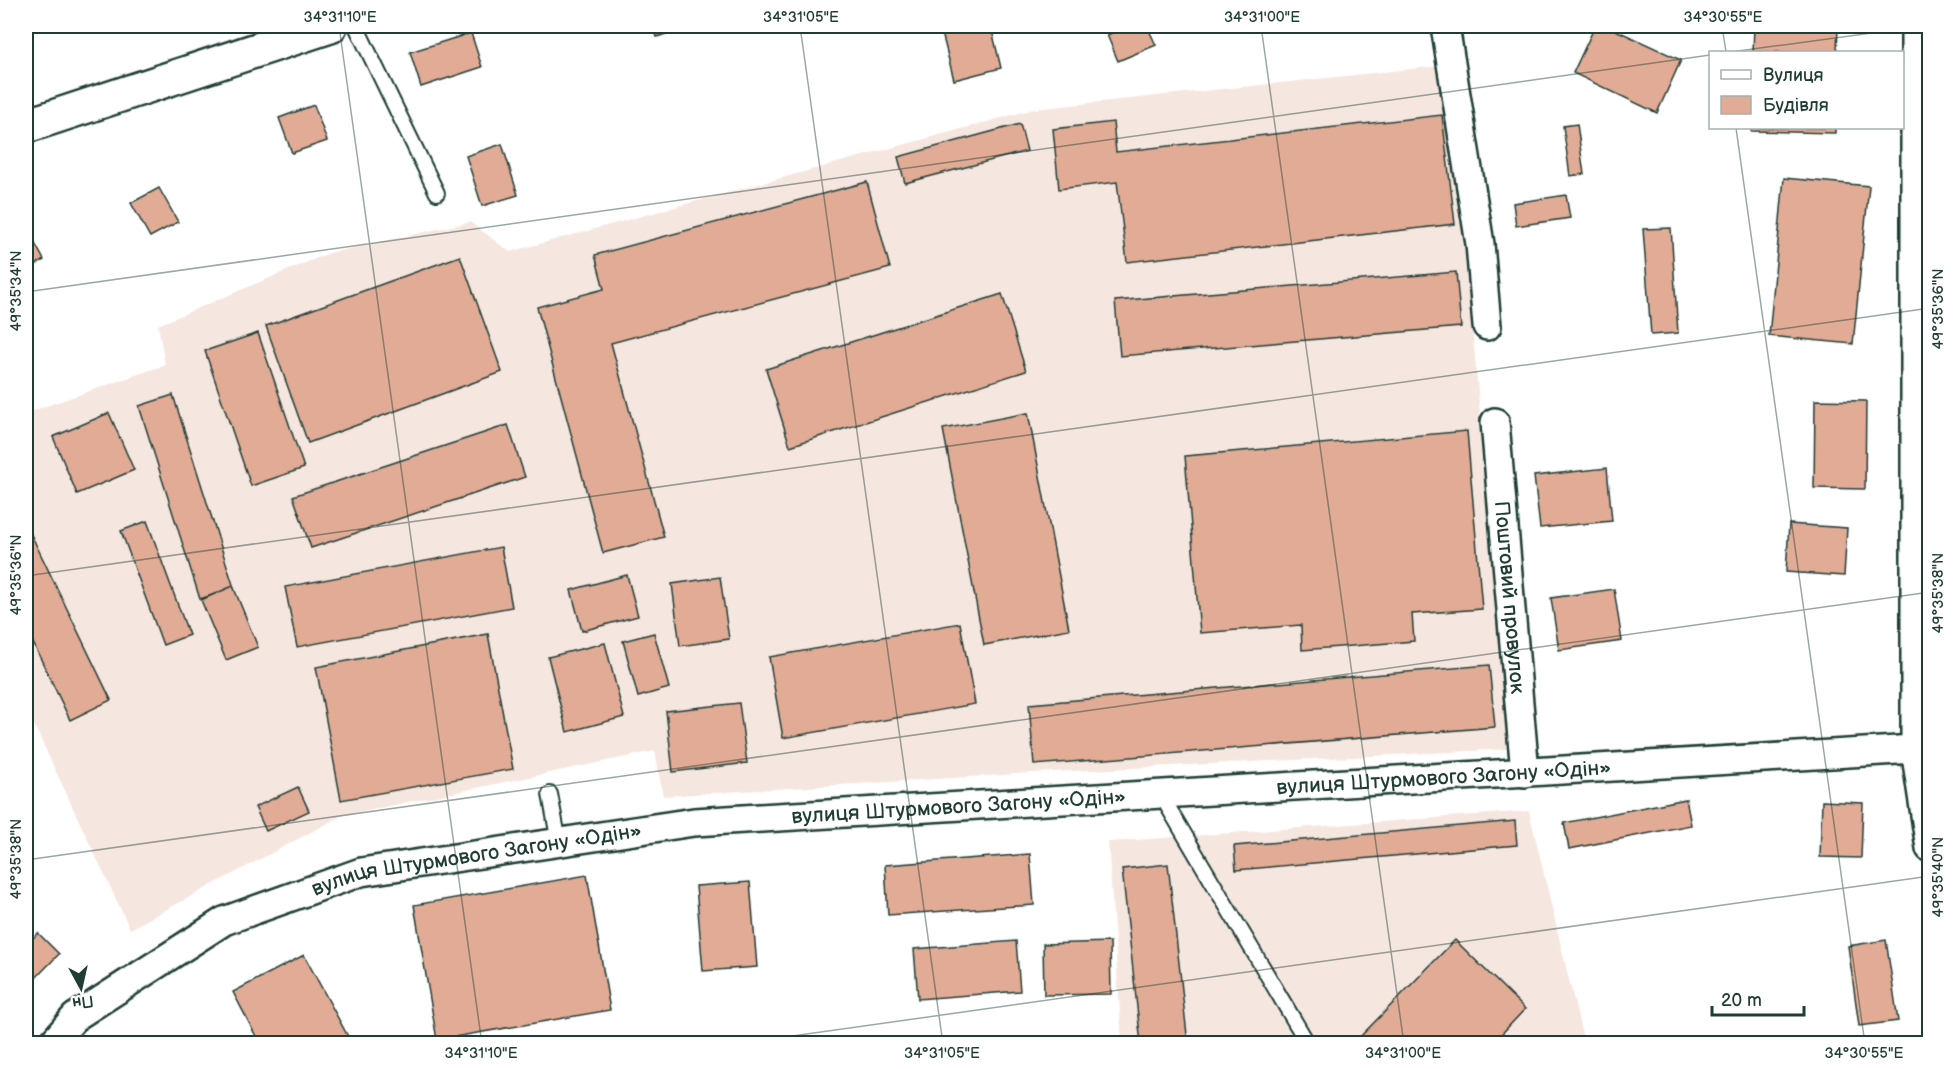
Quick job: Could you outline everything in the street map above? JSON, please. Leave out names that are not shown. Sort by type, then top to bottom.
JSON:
[{"type":"main road","points":[[26,126],[330,26]]},
{"type":"street","points":[[1445,26],[1480,244],[1487,326]]},
{"type":"street","points":[[1915,26],[1922,78],[1922,697],[1915,750],[1929,848]]},
{"type":"street","name":"Поштовий провулок","points":[[1495,422],[1525,773]]},
{"type":"street","name":"вулиця Штурмового Загону «Одін»","points":[[52,1044],[75,1017],[224,921],[361,872],[694,822],[1915,750]]},
{"type":"lane","points":[[356,26],[437,193]]},
{"type":"lane","points":[[550,794],[559,843]]},
{"type":"lane","points":[[1161,795],[1308,1044]]},
{"type":"shaded area","points":[[1439,66],[1467,269],[1510,749],[1033,773],[663,796],[655,751],[341,816],[130,929],[26,708],[26,413],[165,365],[158,325],[329,253],[470,222],[510,252],[1034,109]]},
{"type":"shaded area","points":[[1529,811],[1584,1043],[1122,1043],[1108,842]]},
{"type":"building","points":[[653,26],[680,26],[681,29],[657,37]]},
{"type":"building","points":[[972,26],[991,26],[1001,68],[954,80],[942,33]]},
{"type":"building","points":[[1128,26],[1147,26],[1156,45],[1118,61],[1107,35]]},
{"type":"building","points":[[1595,26],[1607,26],[1681,60],[1657,113],[1573,73]]},
{"type":"building","points":[[1754,26],[1838,26],[1837,51],[1753,51]]},
{"type":"building","points":[[471,33],[482,67],[421,87],[410,52]]},
{"type":"building","points":[[314,105],[327,141],[292,153],[279,118]]},
{"type":"building","points":[[1442,115],[1455,224],[1127,262],[1117,182],[1059,189],[1053,129],[1113,122],[1116,152]]},
{"type":"building","points":[[1020,124],[1027,151],[905,183],[898,157]]},
{"type":"building","points":[[1577,124],[1584,174],[1570,176],[1563,126]]},
{"type":"building","points":[[1751,129],[1835,129],[1835,133],[1751,131]]},
{"type":"building","points":[[502,144],[518,195],[482,206],[466,156]]},
{"type":"building","points":[[1784,178],[1869,186],[1853,344],[1769,336]]},
{"type":"building","points":[[867,182],[890,268],[611,343],[664,537],[603,553],[537,307],[604,289],[595,255]]},
{"type":"building","points":[[159,188],[178,222],[150,237],[131,203]]},
{"type":"building","points":[[1566,195],[1570,218],[1516,226],[1513,203]]},
{"type":"building","points":[[26,227],[44,260],[26,271]]},
{"type":"building","points":[[1671,228],[1678,333],[1651,335],[1643,229]]},
{"type":"building","points":[[460,256],[502,372],[308,443],[266,326]]},
{"type":"building","points":[[1456,272],[1461,327],[1120,356],[1115,301]]},
{"type":"building","points":[[1002,294],[1026,371],[790,446],[766,369]]},
{"type":"building","points":[[258,333],[304,468],[251,486],[205,351]]},
{"type":"building","points":[[173,395],[234,588],[200,599],[139,406]]},
{"type":"building","points":[[1815,400],[1866,401],[1865,489],[1814,488]]},
{"type":"building","points":[[109,413],[134,470],[77,494],[53,437]]},
{"type":"building","points":[[1028,413],[1069,629],[984,645],[943,429]]},
{"type":"building","points":[[508,425],[525,477],[311,548],[293,496]]},
{"type":"building","points":[[1467,431],[1482,609],[1412,614],[1414,641],[1302,650],[1301,625],[1200,633],[1185,456]]},
{"type":"building","points":[[1607,468],[1612,521],[1540,528],[1534,476]]},
{"type":"building","points":[[147,521],[189,635],[163,645],[121,531]]},
{"type":"building","points":[[26,524],[111,700],[70,720],[26,628]]},
{"type":"building","points":[[1789,524],[1847,528],[1844,576],[1786,572]]},
{"type":"building","points":[[501,547],[512,607],[297,647],[285,587]]},
{"type":"building","points":[[627,575],[638,616],[582,631],[571,590]]},
{"type":"building","points":[[720,577],[729,639],[680,646],[672,584]]},
{"type":"building","points":[[233,586],[258,647],[226,660],[201,600]]},
{"type":"building","points":[[1614,589],[1622,641],[1559,650],[1551,598]]},
{"type":"building","points":[[960,623],[975,704],[783,738],[769,657]]},
{"type":"building","points":[[654,633],[669,688],[638,697],[623,641]]},
{"type":"building","points":[[488,634],[513,769],[341,800],[316,667]]},
{"type":"building","points":[[605,643],[624,717],[567,732],[548,657]]},
{"type":"building","points":[[1489,665],[1495,727],[1034,765],[1029,704]]},
{"type":"building","points":[[739,703],[747,763],[673,772],[666,711]]},
{"type":"building","points":[[298,787],[309,811],[266,831],[255,807]]},
{"type":"building","points":[[1686,799],[1691,825],[1569,849],[1564,823]]},
{"type":"building","points":[[1822,801],[1863,803],[1861,858],[1820,857]]},
{"type":"building","points":[[1515,821],[1517,845],[1236,870],[1234,846]]},
{"type":"building","points":[[1030,854],[1034,905],[888,915],[885,865]]},
{"type":"building","points":[[1168,864],[1188,1044],[1141,1044],[1122,869]]},
{"type":"building","points":[[587,875],[610,1010],[437,1040],[414,905]]},
{"type":"building","points":[[750,882],[757,967],[703,971],[696,886]]},
{"type":"building","points":[[38,933],[59,954],[26,988],[26,945]]},
{"type":"building","points":[[1455,940],[1525,1009],[1492,1044],[1353,1044]]},
{"type":"building","points":[[1886,940],[1898,1021],[1859,1026],[1848,946]]},
{"type":"building","points":[[1016,941],[1020,991],[918,999],[914,949]]},
{"type":"building","points":[[1110,942],[1111,994],[1044,995],[1043,944]]},
{"type":"building","points":[[304,955],[352,1044],[260,1044],[233,992]]}]
